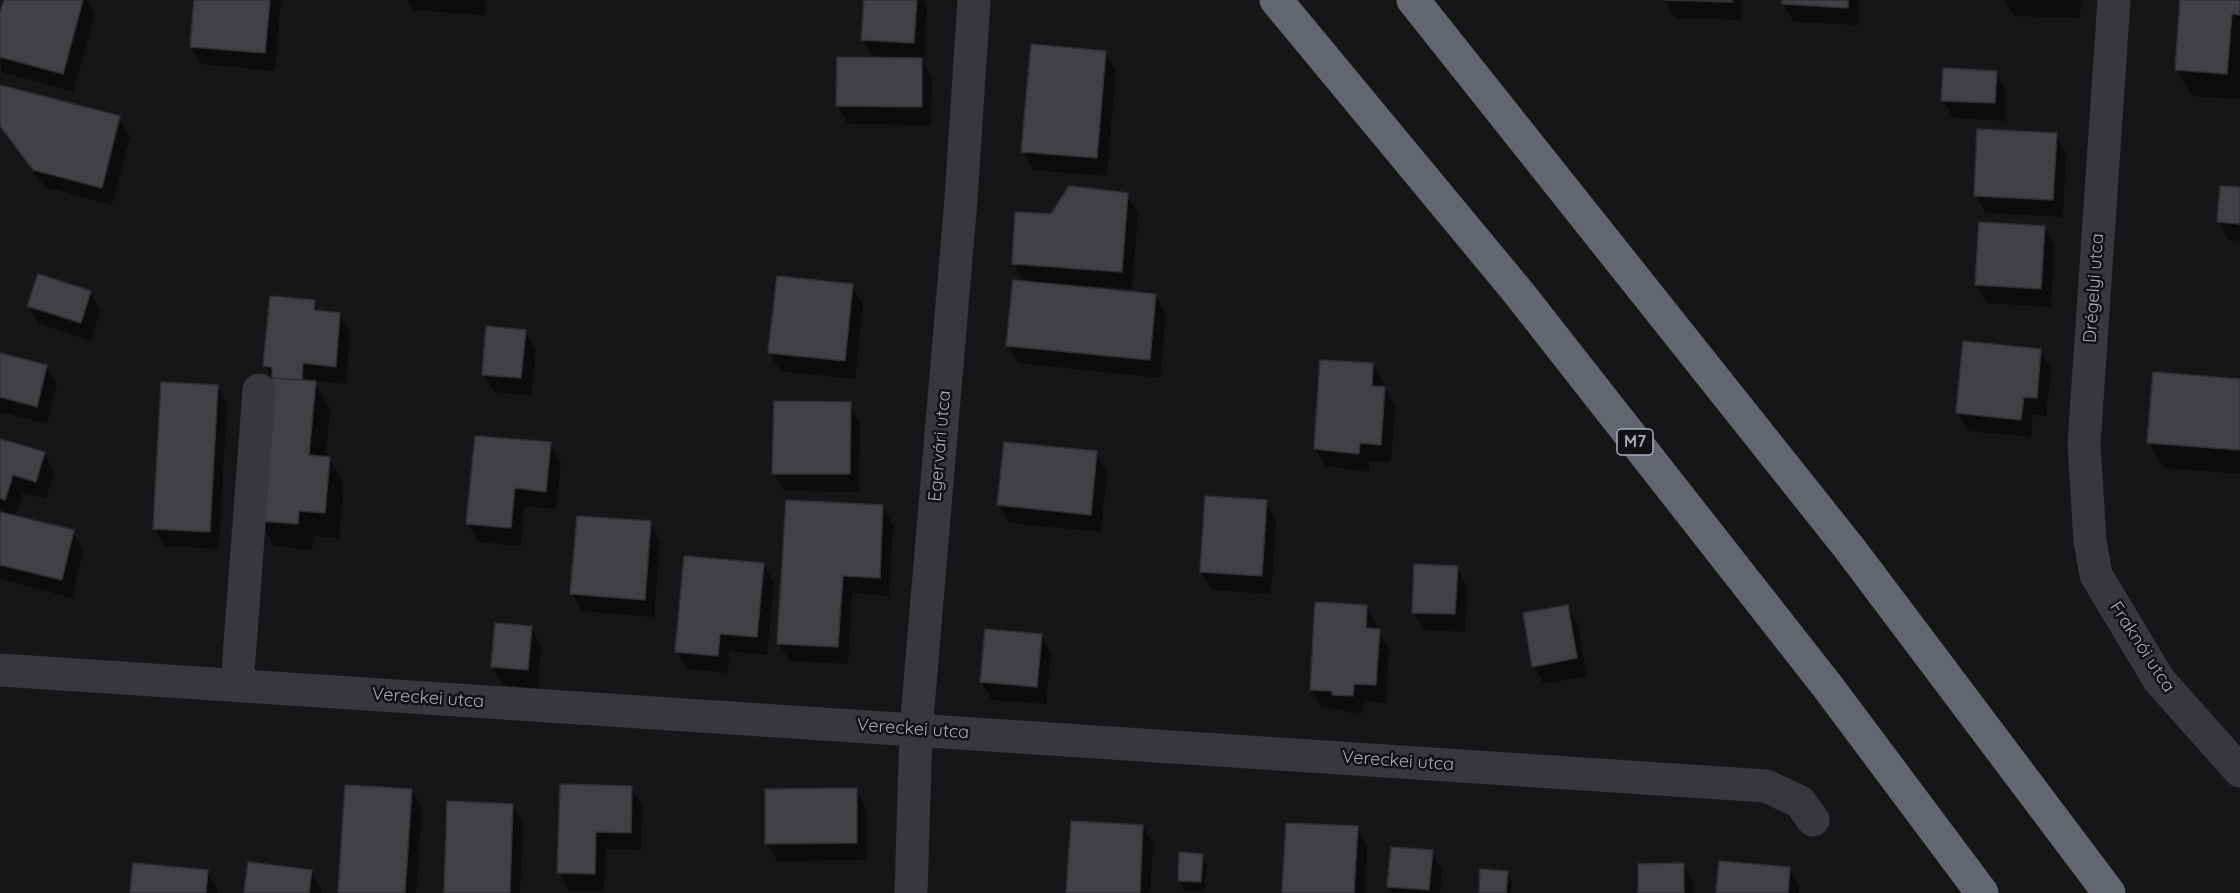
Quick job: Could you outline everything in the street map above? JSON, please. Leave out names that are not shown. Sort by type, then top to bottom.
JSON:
[{"type":"highway","name":"M7","points":[[1276,0],[1518,292],[1828,687],[1982,893]]},
{"type":"highway","points":[[1413,0],[1843,540],[2109,893]]},
{"type":"street","name":"Egervári utca","points":[[910,893],[916,730],[961,199],[974,0]]},
{"type":"street","name":"Drégelyi utca","points":[[2096,575],[2090,541],[2084,444],[2114,0]]},
{"type":"street","points":[[237,685],[259,390]]},
{"type":"street","name":"Fraknói utca","points":[[2096,575],[2159,680],[2240,771]]},
{"type":"street","name":"Vereckei utca","points":[[0,669],[1766,786],[1800,802],[1813,820]]},
{"type":"building","points":[[4,0],[83,0],[63,74],[0,57],[0,13]]},
{"type":"building","points":[[194,0],[270,0],[265,53],[190,47]]},
{"type":"building","points":[[864,0],[917,0],[914,43],[861,40]]},
{"type":"building","points":[[1664,0],[1732,0],[1732,2]]},
{"type":"building","points":[[1782,0],[1848,0],[1848,8],[1782,4]]},
{"type":"building","points":[[2180,0],[2240,0],[2240,15],[2232,14],[2227,74],[2175,70]]},
{"type":"building","points":[[1031,44],[1106,51],[1097,158],[1021,152]]},
{"type":"building","points":[[837,57],[922,58],[922,107],[836,106]]},
{"type":"building","points":[[1943,68],[1997,71],[1995,103],[1941,101]]},
{"type":"building","points":[[0,85],[120,116],[102,188],[33,170],[0,126]]},
{"type":"building","points":[[1977,129],[2057,133],[2053,200],[1974,196]]},
{"type":"building","points":[[1069,186],[1128,193],[1122,272],[1012,264],[1015,212],[1051,214]]},
{"type":"building","points":[[2220,186],[2240,187],[2240,224],[2217,222]]},
{"type":"building","points":[[1979,222],[2045,226],[2041,289],[1975,285]]},
{"type":"building","points":[[38,274],[91,291],[81,323],[27,306]]},
{"type":"building","points":[[777,276],[853,284],[845,361],[768,353]]},
{"type":"building","points":[[1013,280],[1156,294],[1150,360],[1006,346]]},
{"type":"building","points":[[270,296],[315,300],[314,310],[340,313],[336,367],[303,363],[302,380],[272,378],[272,367],[263,366]]},
{"type":"building","points":[[486,326],[526,330],[521,378],[482,375]]},
{"type":"building","points":[[1963,341],[2041,349],[2037,398],[2024,397],[2021,420],[1956,413]]},
{"type":"building","points":[[0,353],[47,365],[37,407],[0,397]]},
{"type":"building","points":[[1320,360],[1373,363],[1372,386],[1385,387],[1381,445],[1360,443],[1359,454],[1314,449]]},
{"type":"building","points":[[2153,372],[2240,379],[2240,450],[2147,443]]},
{"type":"building","points":[[272,378],[316,381],[309,455],[330,457],[325,513],[299,511],[298,524],[258,521]]},
{"type":"building","points":[[161,382],[218,385],[210,532],[153,529]]},
{"type":"building","points":[[774,401],[851,402],[850,474],[772,474]]},
{"type":"building","points":[[475,436],[551,442],[546,492],[515,488],[511,528],[466,524]]},
{"type":"building","points":[[0,439],[45,452],[36,482],[13,475],[5,500],[0,498]]},
{"type":"building","points":[[1004,442],[1097,451],[1091,515],[997,505]]},
{"type":"building","points":[[1205,496],[1267,500],[1262,576],[1200,572]]},
{"type":"building","points":[[786,500],[883,505],[880,578],[843,576],[838,647],[777,644]]},
{"type":"building","points":[[0,512],[74,530],[62,580],[0,565]]},
{"type":"building","points":[[577,516],[651,521],[645,600],[570,594]]},
{"type":"building","points":[[684,556],[764,563],[757,637],[720,634],[718,656],[675,652]]},
{"type":"building","points":[[1414,564],[1458,566],[1455,614],[1412,613]]},
{"type":"building","points":[[1315,602],[1367,605],[1366,628],[1380,629],[1376,685],[1354,684],[1353,696],[1332,695],[1332,691],[1310,690]]},
{"type":"building","points":[[1568,605],[1577,658],[1532,667],[1523,613]]},
{"type":"building","points":[[495,623],[532,626],[528,670],[491,667]]},
{"type":"building","points":[[985,629],[1042,634],[1037,687],[980,682]]},
{"type":"building","points":[[560,784],[632,786],[631,833],[596,832],[595,874],[557,873]]},
{"type":"building","points":[[345,785],[412,789],[405,893],[338,893]]},
{"type":"building","points":[[857,788],[857,843],[765,844],[765,789]]},
{"type":"building","points":[[447,801],[513,804],[510,893],[444,893]]},
{"type":"building","points":[[1071,821],[1143,825],[1140,893],[1066,893]]},
{"type":"building","points":[[1286,823],[1358,826],[1354,893],[1282,893]]},
{"type":"building","points":[[1391,847],[1433,850],[1429,890],[1387,887]]},
{"type":"building","points":[[1179,852],[1203,854],[1201,882],[1178,881]]},
{"type":"building","points":[[1719,861],[1790,867],[1788,893],[1716,893]]},
{"type":"building","points":[[248,862],[312,870],[309,893],[244,893]]},
{"type":"building","points":[[133,863],[208,870],[206,893],[130,893]]},
{"type":"building","points":[[1684,863],[1684,893],[1638,893],[1638,864]]},
{"type":"building","points":[[1480,869],[1508,871],[1506,893],[1479,893]]}]
